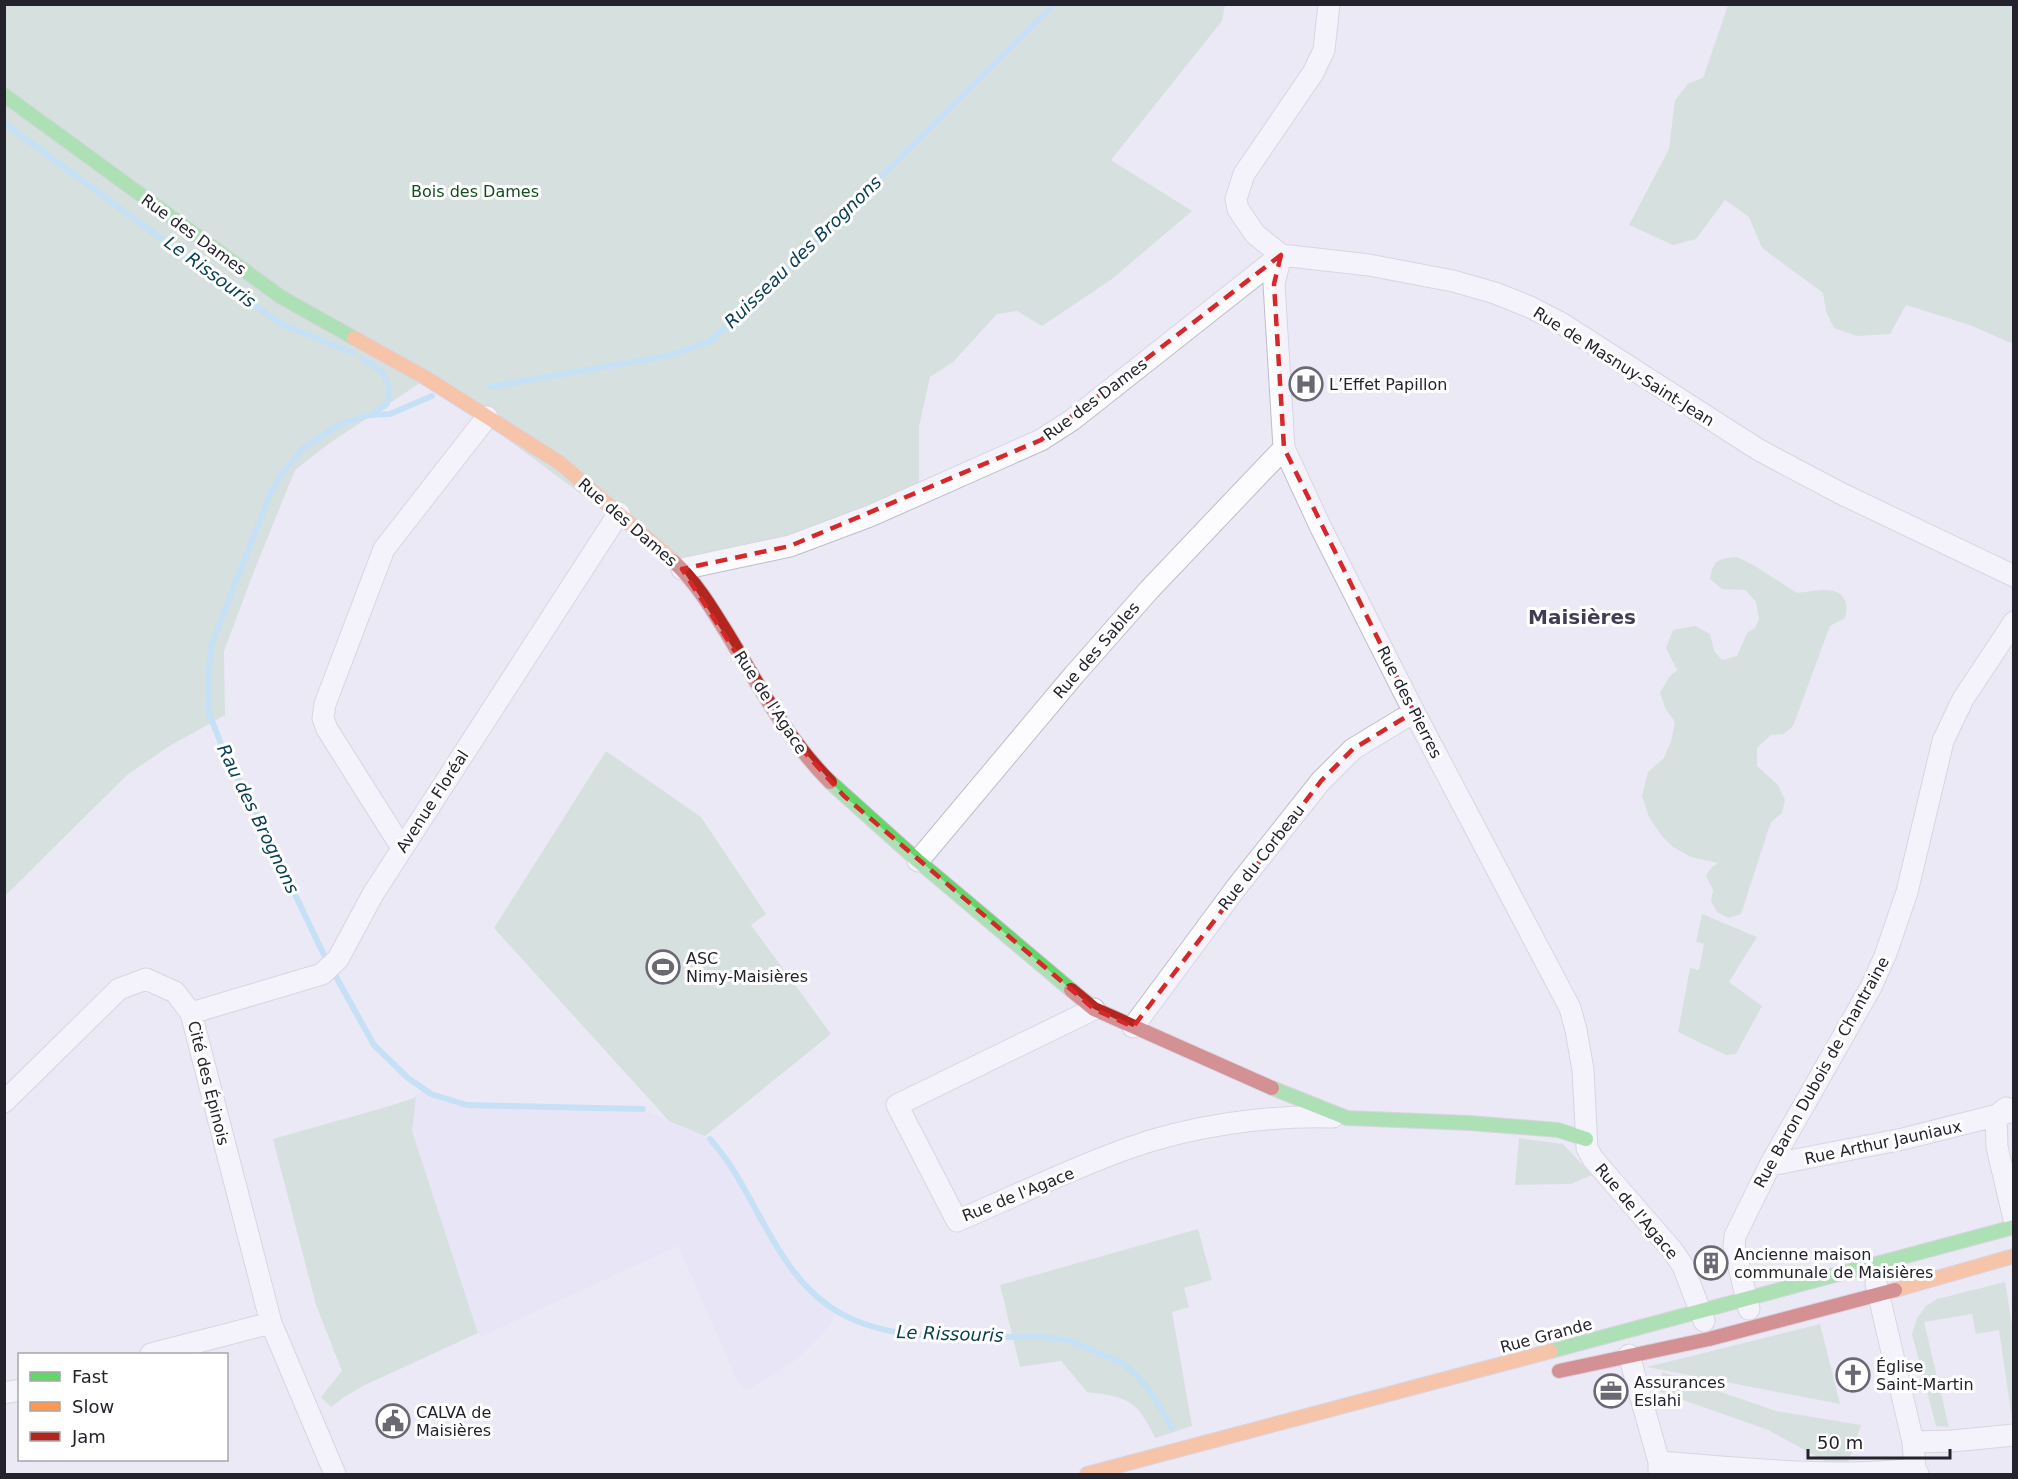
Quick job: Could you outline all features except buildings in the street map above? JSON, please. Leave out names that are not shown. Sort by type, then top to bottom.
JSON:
[{"type":"street","points":[[1281,255],[1255,234],[1236,200],[1244,174],[1313,73],[1324,50],[1329,4]]},
{"type":"street","name":"Rue des Dames","points":[[4,95],[281,297],[426,378],[560,463],[682,569],[790,546],[870,516],[1041,440],[1072,420],[1281,255]]},
{"type":"street","name":"Rue des Pierres","points":[[1281,255],[1274,284],[1284,448],[1321,528],[1414,712],[1570,1008],[1583,1070],[1586,1139]]},
{"type":"street","name":"Rue de Masnuy-Saint-Jean","points":[[1281,255],[1370,265],[1453,281],[1530,307],[1561,322],[1759,450],[1840,493],[2013,576]]},
{"type":"street","points":[[402,848],[327,729],[323,718],[325,704],[384,549],[486,417]]},
{"type":"street","name":"Rue des Sables","points":[[918,861],[1149,590],[1284,448]]},
{"type":"street","name":"Avenue Floréal","points":[[191,1012],[322,975],[338,959],[373,894],[618,513]]},
{"type":"street","name":"Rue de l'Agace","points":[[682,569],[706,600],[789,735],[810,762],[844,796],[918,861],[1094,1009],[1269,1087],[1347,1118]]},
{"type":"street","name":"Rue Baron Dubois de Chantraine","points":[[1753,1327],[1734,1246],[1735,1236],[1770,1165],[1871,987],[1885,956],[1907,892],[1943,741],[1963,699],[2013,621]]},
{"type":"street","name":"Rue du Corbeau","points":[[1133,1027],[1236,888],[1320,781],[1353,749],[1414,712]]},
{"type":"street","name":"Cité des Épinois","points":[[4,1102],[119,989],[146,979],[175,992],[191,1012],[271,1323],[335,1474]]},
{"type":"street","name":"Rue de l'Agace","points":[[1094,1009],[897,1104],[957,1221],[1126,1149],[1156,1140],[1260,1119],[1347,1118],[1470,1123],[1558,1130],[1586,1139],[1587,1148],[1593,1159],[1683,1266],[1709,1339]]},
{"type":"street","name":"Rue Arthur Jauniaux","points":[[1770,1165],[1903,1139],[2005,1114],[2013,1100]]},
{"type":"street","points":[[2005,1114],[1997,1147],[2013,1219]]},
{"type":"street","name":"Rue Grande","points":[[1087,1474],[1252,1432],[2013,1227]]},
{"type":"street","points":[[1544,1375],[1629,1354],[1709,1339],[1877,1295],[2013,1256]]},
{"type":"street","points":[[1629,1354],[1659,1468],[1917,1472],[1913,1442],[1877,1295],[1873,1264]]},
{"type":"street","points":[[155,1353],[271,1323]]},
{"type":"street","points":[[1913,1442],[2013,1434]]},
{"type":"highlighted area","points":[[1281,255],[1274,284],[1284,448],[1414,712],[1353,749],[1321,781],[1133,1027],[1094,1009],[844,796],[789,735],[682,569],[790,546],[1041,440]]},
{"type":"shaded area","points":[[424,1088],[431,1094],[467,1105],[643,1109],[710,1139],[737,1175],[790,1267],[805,1284],[838,1312],[824,1332],[793,1362],[746,1391],[737,1380],[678,1246],[480,1337],[412,1131],[416,1097]]},
{"type":"green space","name":"Bois des Dames","points":[[5,5],[1225,5],[1222,21],[1111,160],[1192,211],[1112,279],[1042,326],[1017,311],[997,314],[953,362],[930,377],[919,426],[919,495],[682,569],[426,379],[327,445],[295,470],[224,651],[225,715],[168,747],[127,775],[5,896]]},
{"type":"green space","points":[[1728,5],[2013,5],[2013,344],[1970,325],[1906,305],[1890,334],[1857,336],[1834,328],[1826,311],[1823,293],[1762,248],[1749,217],[1725,200],[1696,239],[1673,245],[1629,225],[1669,149],[1675,100],[1689,83],[1703,78]]},
{"type":"green space","points":[[1737,557],[1797,593],[1825,590],[1838,593],[1843,597],[1846,608],[1845,618],[1830,626],[1793,726],[1784,734],[1771,735],[1757,748],[1757,766],[1778,785],[1785,800],[1782,813],[1771,822],[1741,914],[1729,918],[1717,912],[1711,901],[1713,890],[1706,876],[1718,863],[1691,857],[1673,847],[1661,835],[1649,817],[1642,796],[1648,772],[1664,758],[1675,722],[1666,710],[1660,693],[1669,677],[1677,670],[1666,648],[1673,630],[1695,626],[1710,634],[1714,651],[1722,660],[1737,656],[1747,633],[1755,628],[1759,619],[1756,602],[1745,590],[1722,589],[1710,579],[1718,561]]},
{"type":"green space","name":"ASC Nimy-Maisières","points":[[606,751],[701,817],[766,914],[751,925],[831,1034],[705,1136],[669,1121],[494,928]]},
{"type":"green space","points":[[1702,914],[1757,937],[1729,982],[1762,1006],[1736,1054],[1726,1055],[1678,1032],[1690,968],[1699,970],[1704,944],[1696,942]]},
{"type":"green space","points":[[416,1097],[412,1131],[478,1333],[365,1385],[331,1407],[321,1397],[342,1371],[316,1305],[273,1139]]},
{"type":"green space","points":[[1519,1138],[1563,1144],[1592,1175],[1571,1184],[1515,1185]]},
{"type":"green space","points":[[1198,1229],[1212,1280],[1184,1288],[1189,1307],[1172,1312],[1192,1426],[1155,1438],[1143,1415],[1130,1403],[1112,1396],[1087,1392],[1061,1361],[1020,1367],[1000,1285]]},
{"type":"green space","points":[[2005,1282],[2013,1331],[2013,1426],[1999,1330],[1976,1334],[1972,1314],[1924,1322],[1949,1427],[1936,1426],[1912,1334],[1917,1318],[1926,1306],[1937,1299]]},
{"type":"green space","points":[[1820,1324],[1840,1404],[1647,1367]]},
{"type":"green space","points":[[1663,1372],[1776,1411],[1861,1425],[1845,1472],[1768,1430],[1655,1390]]},
{"type":"waterway","name":"Ruisseau des Brognons","points":[[490,387],[671,355],[710,341],[755,302],[1054,4]]},
{"type":"waterway","name":"Le Rissouris","points":[[4,123],[281,324],[353,353]]},
{"type":"waterway","name":"Le Rissouris","points":[[362,358],[381,371],[390,388],[387,404],[372,414]]},
{"type":"waterway","name":"Rau des Brognons","points":[[432,396],[390,414],[370,415],[340,424],[302,449],[282,474],[270,494],[211,646],[208,680],[209,713],[225,754],[325,957],[374,1045],[408,1078],[431,1094],[467,1105],[643,1109]]},
{"type":"waterway","name":"Le Rissouris","points":[[710,1139],[727,1160],[768,1232],[799,1278],[817,1297],[840,1313],[881,1329],[925,1336],[1045,1337],[1073,1342],[1118,1361],[1131,1370],[1152,1394],[1172,1429]]},
{"type":"traffic: fast","points":[[4,95],[281,297],[354,338]]},
{"type":"traffic: fast","points":[[830,782],[918,861],[1071,990]]},
{"type":"traffic: fast","points":[[1272,1088],[1347,1118],[1470,1123],[1558,1130],[1586,1139]]},
{"type":"traffic: fast","points":[[1551,1351],[2014,1227]]},
{"type":"traffic: slow","points":[[354,338],[426,378],[560,463],[673,561]]},
{"type":"traffic: slow","points":[[1895,1290],[2014,1256]]},
{"type":"traffic: slow","points":[[1087,1474],[1551,1351]]},
{"type":"traffic: jam","points":[[673,561],[710,606],[787,730],[830,782]]},
{"type":"traffic: jam","points":[[1071,990],[1094,1009],[1272,1088]]},
{"type":"traffic: jam","points":[[1559,1371],[1709,1339],[1895,1290]]},
{"type":"place","name":"L’Effet Papillon","points":[[1306,384]]},
{"type":"place","name":"ASC Nimy-Maisières","points":[[663,967]]},
{"type":"place","name":"Ancienne maison communale de Maisières","points":[[1711,1263]]},
{"type":"place","name":"Église Saint-Martin","points":[[1853,1375]]},
{"type":"place","name":"Assurances Eslahi","points":[[1611,1391]]},
{"type":"place","name":"CALVA de Maisières","points":[[393,1421]]},
{"type":"district","name":"Maisières","points":[[1582,617]]}]
